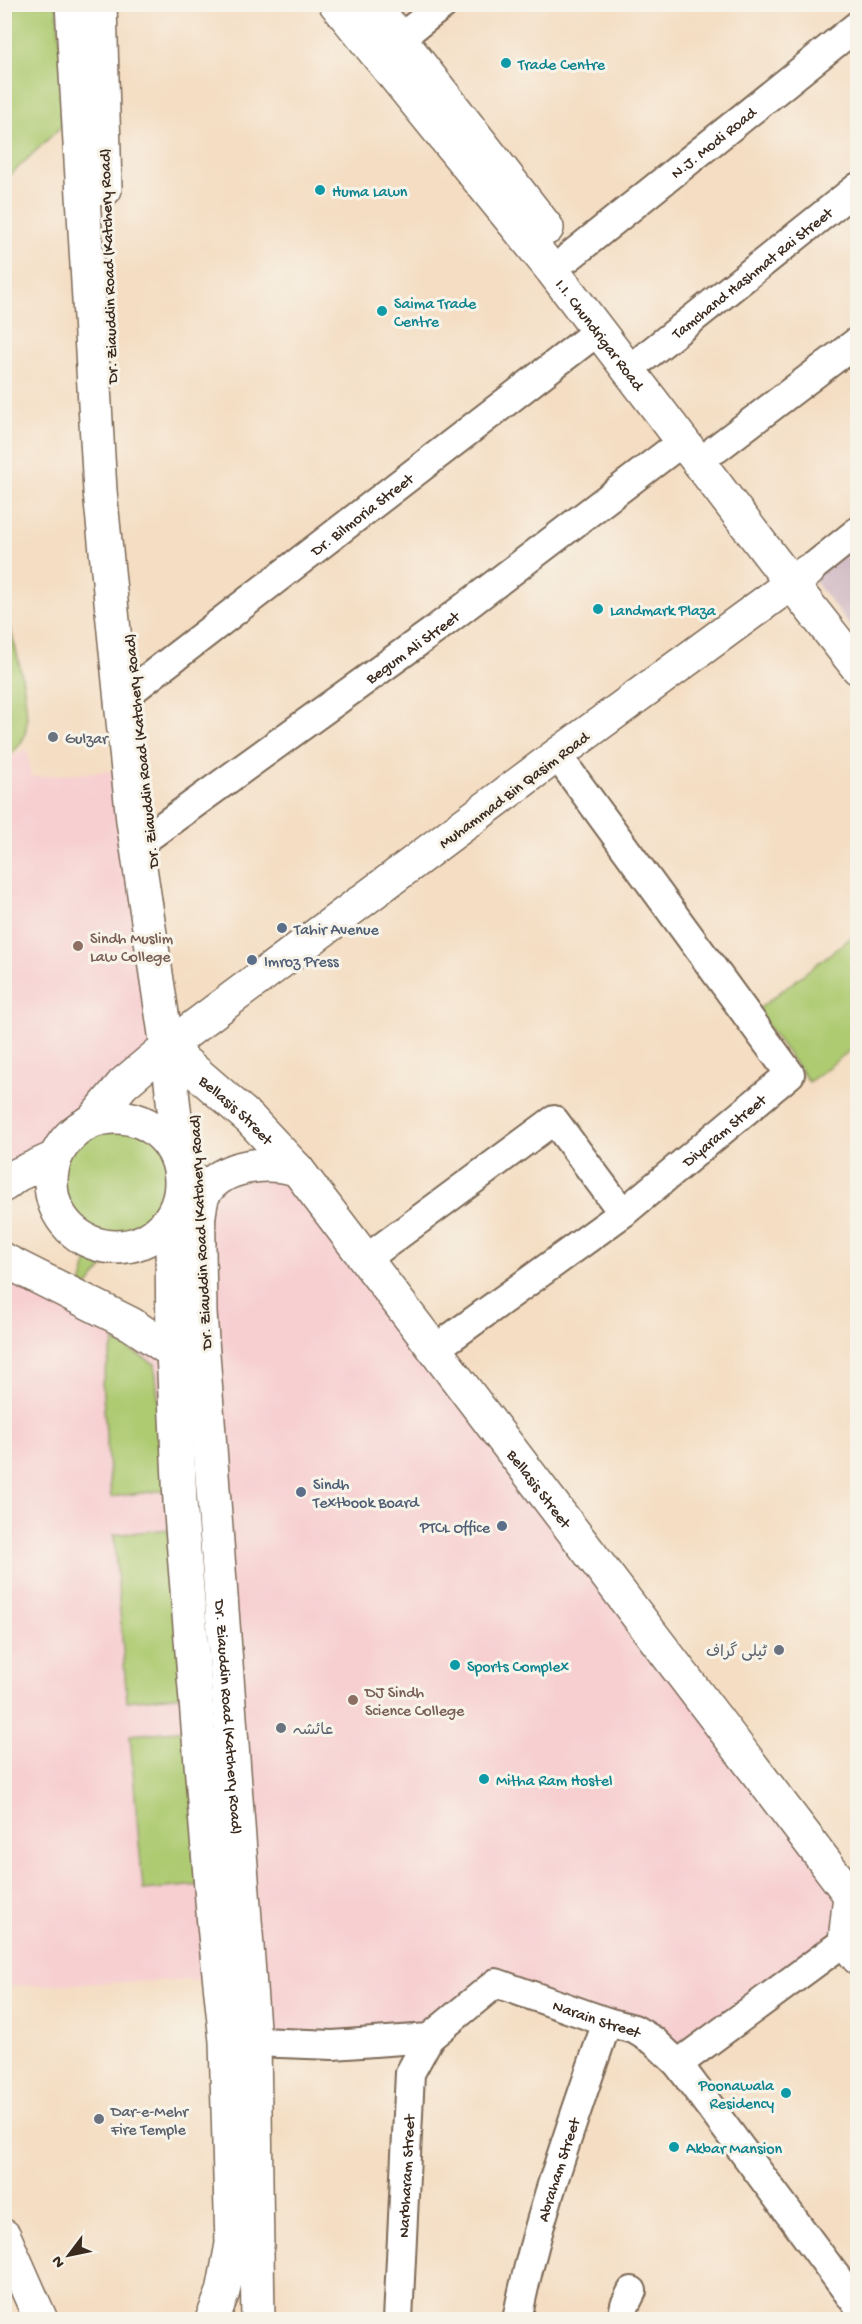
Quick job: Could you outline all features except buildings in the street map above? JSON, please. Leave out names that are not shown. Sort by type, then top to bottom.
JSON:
[{"type":"main road","name":"Dr. Ziauddin Road (Katchery Road)","points":[[72,4],[100,491],[128,694]]},
{"type":"main road","name":"Dr. Ziauddin Road (Katchery Road)","points":[[100,4],[114,494],[128,694],[142,843],[176,1048],[187,1196],[200,1313],[240,2041],[258,2319]]},
{"type":"main road","name":"I.I. Chundrigar Road","points":[[336,4],[545,261],[683,441],[799,577],[858,634]]},
{"type":"main road","name":"I.I. Chundrigar Road","points":[[373,4],[716,449],[858,668]]},
{"type":"main road","name":"Muhammad Bin Qasim Road","points":[[94,1119],[123,1084],[176,1048],[557,755],[799,577]]},
{"type":"main road","name":"Bellasis Street","points":[[176,1048],[297,1168],[850,1895],[851,1950]]},
{"type":"main road","points":[[4,1185],[17,1175],[54,1158],[67,1139],[94,1119],[127,1117],[149,1124],[165,1139],[187,1196]]},
{"type":"main road","points":[[54,1158],[52,1192],[59,1215],[82,1238],[93,1243],[120,1247],[135,1244],[155,1234],[187,1196],[204,1194],[212,1184],[224,1176],[266,1163],[297,1168]]},
{"type":"main road","name":"Dr. Ziauddin Road (Katchery Road)","points":[[187,1196],[172,1236],[172,1352],[180,1502],[214,1925],[240,2041],[232,2244],[223,2292],[212,2319]]},
{"type":"main road","points":[[4,1260],[131,1324],[172,1352]]},
{"type":"main road","points":[[4,2236],[41,2319]]},
{"type":"street","points":[[400,38],[444,4]]},
{"type":"street","name":"N.J. Modi Road","points":[[569,257],[858,25]]},
{"type":"street","name":"Tamchand Hashmat Rai Street","points":[[645,357],[858,187]]},
{"type":"street","name":"Dr. Bilmoria Street","points":[[128,694],[598,330]]},
{"type":"street","points":[[716,449],[858,341]]},
{"type":"street","name":"Begum Ali Street","points":[[142,843],[432,632],[683,441]]},
{"type":"street","name":"Muhammad Bin Qasim Road","points":[[799,577],[858,531]]},
{"type":"street","name":"Diyaram Street","points":[[557,755],[790,1074],[623,1213]]},
{"type":"street","points":[[366,1259],[554,1120],[623,1213],[435,1349]]},
{"type":"street","points":[[678,2064],[851,1950]]},
{"type":"street","name":"Narain Street","points":[[429,2038],[496,1983],[607,2022],[634,2029],[654,2041],[678,2064],[858,2306]]},
{"type":"street","name":"Abraham Street","points":[[517,2319],[523,2289],[566,2143],[607,2022]]},
{"type":"street","points":[[240,2041],[333,2044],[429,2038]]},
{"type":"street","name":"Narbharam Street","points":[[398,2319],[410,2073],[429,2038]]},
{"type":"street","points":[[622,2319],[624,2305],[632,2291]]},
{"type":"shaded area","points":[[857,530],[857,635],[807,571]]},
{"type":"shaded area","name":"Sindh Muslim Law College","points":[[27,749],[31,777],[128,770],[167,1047],[81,1124],[5,1185],[5,759]]},
{"type":"shaded area","name":"DJ Sindh Science College","points":[[282,1165],[850,1895],[839,1946],[678,2064],[496,1983],[429,2038],[254,2041],[220,1979],[5,1986],[4,1260],[173,1352],[204,1194]]},
{"type":"green space","points":[[5,5],[57,5],[66,122],[5,180]]},
{"type":"green space","points":[[5,614],[21,674],[27,722],[22,742],[5,759]]},
{"type":"green space","points":[[857,933],[857,1045],[809,1082],[756,1011]]},
{"type":"green space","points":[[111,1116],[127,1118],[140,1123],[165,1139],[170,1218],[155,1234],[135,1244],[120,1247],[78,1298],[92,1243],[76,1233],[63,1220],[55,1204],[51,1188],[51,1171],[56,1155],[65,1139],[80,1126]]},
{"type":"green space","points":[[114,1341],[155,1364],[166,1490],[111,1497],[102,1383]]},
{"type":"green space","points":[[169,1529],[184,1695],[127,1701],[114,1535]]},
{"type":"green space","points":[[187,1730],[200,1885],[143,1890],[130,1735]]},
{"type":"place","name":"Trade Centre","points":[[506,63]]},
{"type":"place","name":"Huma Lawn","points":[[320,190]]},
{"type":"place","name":"Saima Trade Centre","points":[[382,311]]},
{"type":"place","name":"Landmark Plaza","points":[[598,609]]},
{"type":"place","name":"Gulzar","points":[[53,737]]},
{"type":"place","name":"Tahir Avenue","points":[[282,928]]},
{"type":"place","name":"Sindh Muslim Law College","points":[[78,946]]},
{"type":"place","name":"Imroz Press","points":[[252,960]]},
{"type":"place","name":"Sindh Textbook Board","points":[[301,1492]]},
{"type":"place","name":"PTCL Office","points":[[502,1526]]},
{"type":"place","name":"ٹیلی گراف","points":[[779,1650]]},
{"type":"place","name":"Sports Complex","points":[[455,1665]]},
{"type":"place","name":"DJ Sindh Science College","points":[[353,1700]]},
{"type":"place","name":"عائشہ","points":[[281,1728]]},
{"type":"place","name":"Mitha Ram Hostel","points":[[484,1779]]},
{"type":"place","name":"Poonawala Residency","points":[[786,2093]]},
{"type":"place","name":"Dar-e-Mehr Fire Temple","points":[[99,2119]]},
{"type":"place","name":"Akbar Mansion","points":[[674,2147]]}]
